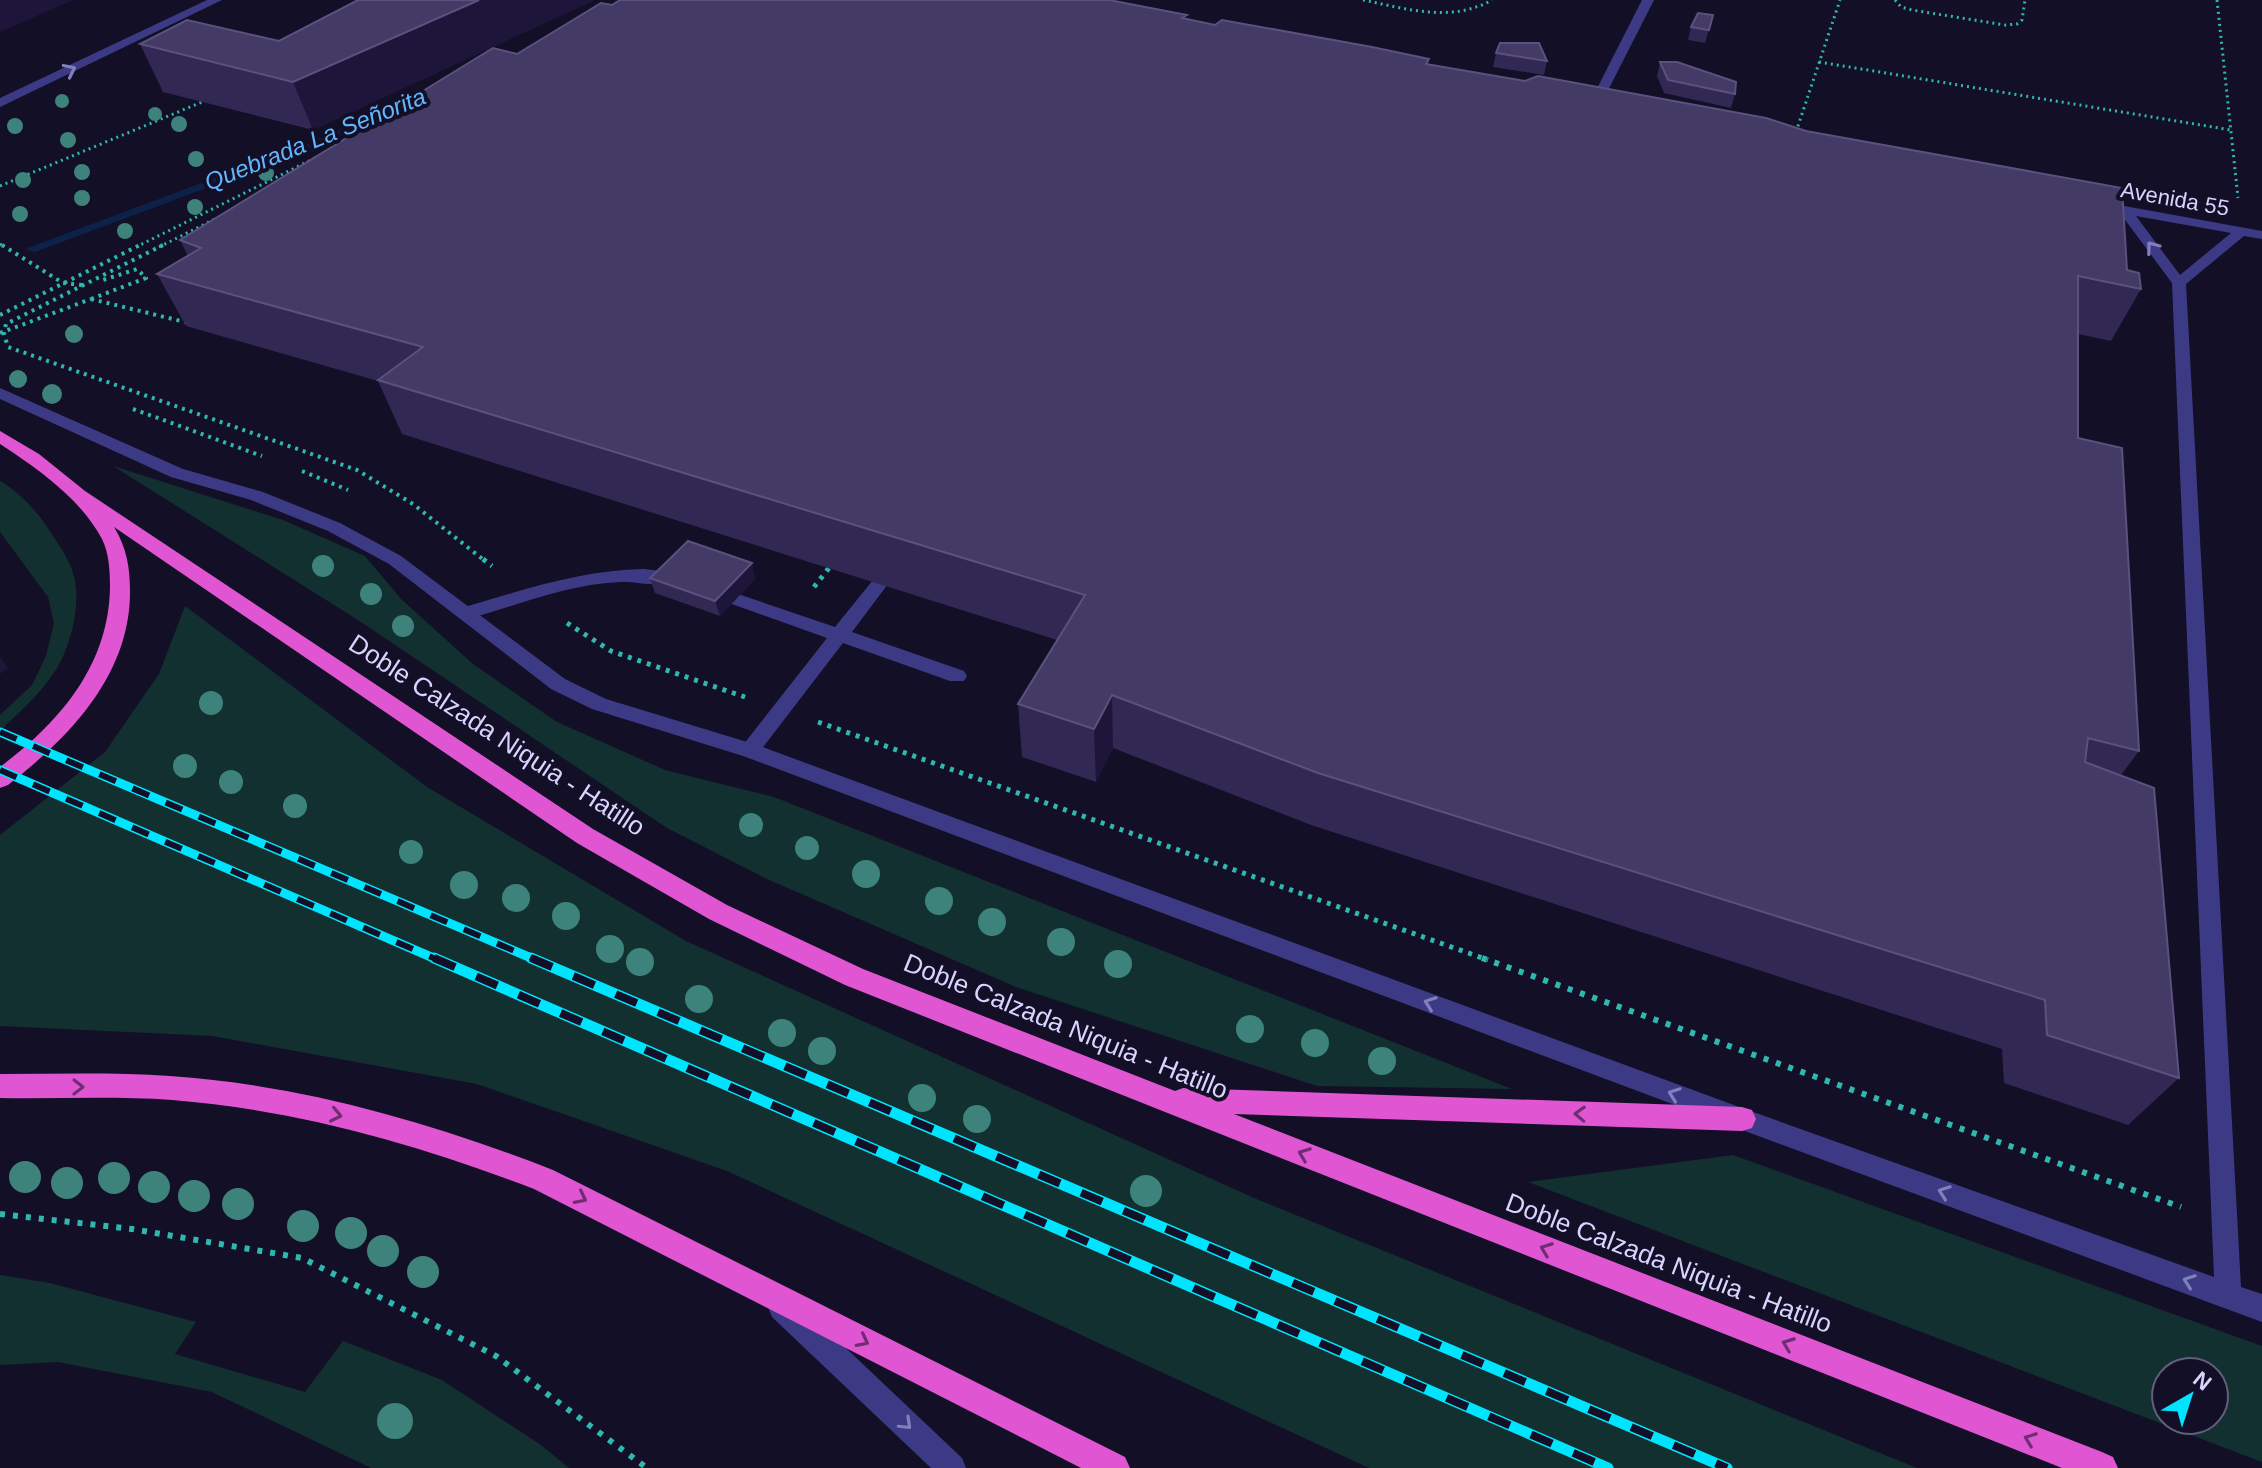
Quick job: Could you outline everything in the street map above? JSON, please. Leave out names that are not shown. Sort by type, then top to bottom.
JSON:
[{"type":"highway","points":[[0,436],[61,477],[81,496],[113,540],[119,562],[122,601],[109,652],[87,694],[24,762],[0,779]]},
{"type":"highway","name":"Doble Calzada Niquia - Hatillo","points":[[81,496],[585,836],[718,912],[854,977],[2102,1468]]},
{"type":"highway","points":[[0,1086],[170,1088],[252,1097],[394,1127],[461,1147],[543,1179],[1114,1468]]},
{"type":"highway","points":[[1166,1100],[1742,1119]]},
{"type":"street","points":[[0,103],[216,0]]},
{"type":"street","points":[[1591,111],[1648,0]]},
{"type":"street","points":[[1576,108],[1605,113]]},
{"type":"street","name":"Avenida 55","points":[[2080,202],[2262,235]]},
{"type":"street","points":[[2125,211],[2179,283],[2228,1295]]},
{"type":"street","points":[[2179,283],[2242,231]]},
{"type":"street","points":[[0,393],[177,473],[257,496],[334,527],[395,560],[558,684],[599,704],[750,750],[1742,1119],[2262,1308]]},
{"type":"street","points":[[465,614],[589,577],[646,574],[671,578]]},
{"type":"street","points":[[750,750],[879,584]]},
{"type":"street","points":[[735,599],[957,676]]},
{"type":"street","points":[[768,1293],[952,1468]]},
{"type":"path","points":[[1363,0],[1441,13],[1467,12],[1492,0]]},
{"type":"path","points":[[1796,133],[1840,0]]},
{"type":"path","points":[[1895,0],[1901,7],[1912,10],[2005,25],[2017,24],[2022,20],[2025,0]]},
{"type":"path","points":[[2217,0],[2242,231]]},
{"type":"path","points":[[1819,62],[2231,130]]},
{"type":"path","points":[[0,186],[202,102]]},
{"type":"path","points":[[0,315],[324,153]]},
{"type":"path","points":[[225,214],[6,324],[4,334],[8,347],[357,470],[413,504],[590,640],[611,651],[2224,1223]]},
{"type":"path","points":[[0,244],[63,283],[85,286],[137,269],[146,278],[0,333]]},
{"type":"path","points":[[91,299],[190,323]]},
{"type":"path","points":[[118,404],[264,457]]},
{"type":"path","points":[[294,468],[338,484],[360,497]]},
{"type":"path","points":[[0,1214],[132,1229],[302,1258],[496,1356],[647,1468]]},
{"type":"green space","points":[[113,466],[283,520],[365,556],[402,600],[473,664],[557,722],[665,770],[774,797],[1512,1089],[1317,1086],[1016,987],[767,879],[667,828],[358,620]]},
{"type":"green space","points":[[0,481],[31,506],[61,548],[73,572],[76,602],[68,643],[57,667],[40,691],[0,731],[0,715],[32,685],[46,656],[54,623],[48,597],[0,532]]},
{"type":"green space","points":[[185,606],[427,787],[686,941],[1254,1198],[1917,1468],[1369,1468],[727,1171],[477,1084],[212,1036],[0,1026],[0,835],[105,752],[159,674]]},
{"type":"green space","points":[[1733,1155],[2262,1346],[2262,1462],[2194,1436],[2230,1436],[2230,1356],[2150,1356],[2150,1419],[1528,1182]]},
{"type":"green space","points":[[0,1275],[50,1283],[196,1322],[175,1354],[305,1392],[343,1341],[442,1380],[541,1445],[569,1468],[371,1468],[212,1392],[58,1362],[0,1365]]},
{"type":"building","points":[[358,0],[479,0],[293,82],[140,44],[187,20],[279,41]]},
{"type":"building","points":[[620,0],[1109,0],[1187,15],[1182,18],[1215,25],[1222,20],[1372,47],[1429,59],[1426,64],[1525,81],[1538,76],[1766,118],[1806,131],[2122,188],[2127,270],[2139,273],[2141,289],[2078,276],[2078,438],[2122,448],[2139,751],[2088,738],[2085,762],[2154,788],[2179,1078],[2047,1035],[2045,1000],[1318,773],[1112,695],[1094,729],[1018,704],[1085,595],[378,380],[423,347],[157,274],[201,248],[180,240],[493,48],[517,54],[601,3],[612,5]]},
{"type":"building","points":[[1698,13],[1713,15],[1709,30],[1691,27]]},
{"type":"building","points":[[1500,43],[1539,43],[1547,61],[1496,53]]},
{"type":"building","points":[[1660,62],[1677,62],[1736,82],[1735,94],[1668,80]]},
{"type":"building","points":[[688,541],[752,563],[715,601],[650,578]]},
{"type":"waterway","name":"Quebrada La Señorita","points":[[31,249],[310,146],[413,101]]},
{"type":"railway","points":[[0,732],[536,960]]},
{"type":"railway","points":[[0,770],[438,960]]},
{"type":"railway","points":[[434,958],[1608,1468]]},
{"type":"railway","points":[[531,958],[1727,1468]]}]
